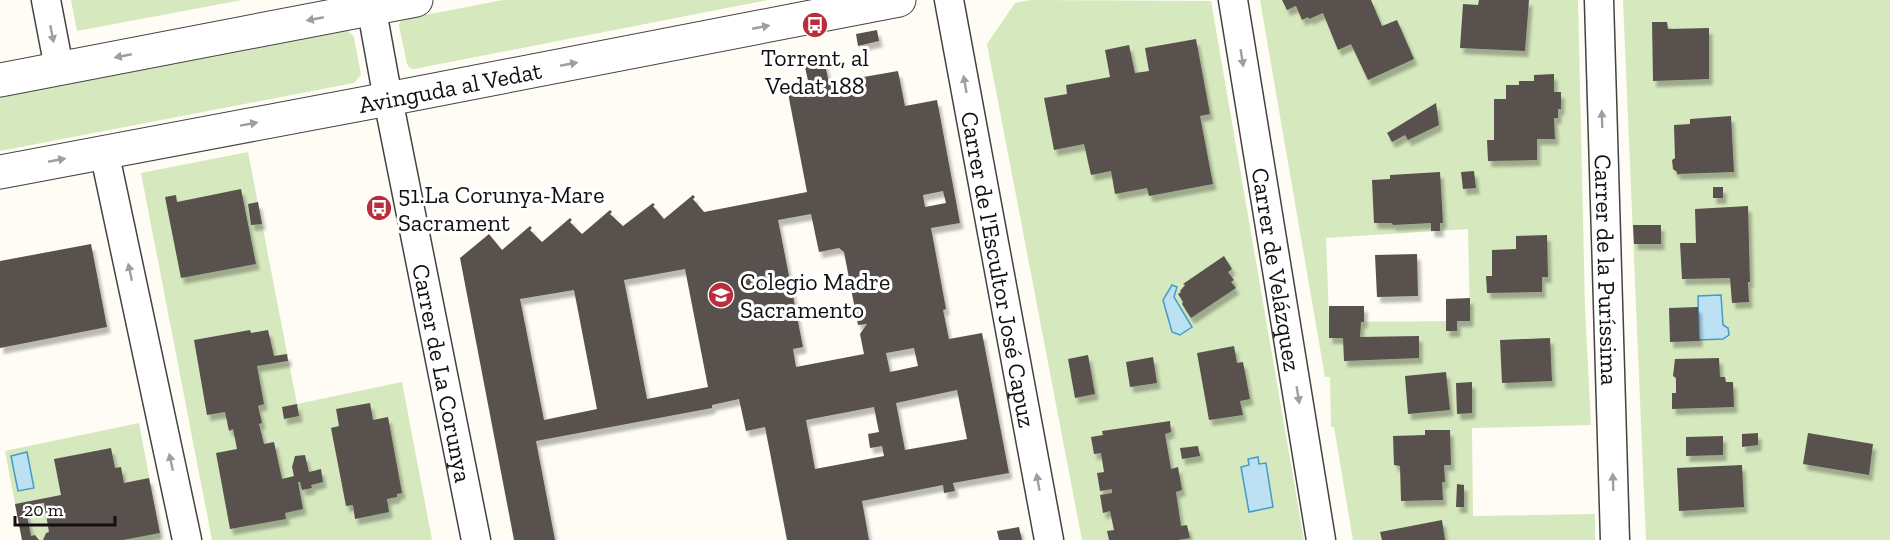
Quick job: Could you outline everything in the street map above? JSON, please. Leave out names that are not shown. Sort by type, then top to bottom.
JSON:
[{"type":"street","points":[[46,0],[59,69]]},
{"type":"street","points":[[0,80],[371,4],[416,0]]},
{"type":"street","name":"Avinguda al Vedat","points":[[0,172],[899,0]]},
{"type":"street","name":"Carrer de l'Escultor José Capuz","points":[[949,0],[1049,540]]},
{"type":"street","name":"Carrer de Velázquez","points":[[1233,0],[1321,540]]},
{"type":"street","name":"Carrer de la Puríssima","points":[[1599,0],[1615,540]]},
{"type":"street","name":"Carrer de La Corunya","points":[[371,4],[476,540]]},
{"type":"street","points":[[104,151],[187,540]]},
{"type":"green space","points":[[71,0],[242,0],[77,31]]},
{"type":"green space","points":[[503,0],[768,0],[414,69],[407,64],[399,26],[404,19]]},
{"type":"green space","points":[[1031,0],[1211,1],[1304,540],[1082,540],[987,44],[1015,3]]},
{"type":"green space","points":[[1260,0],[1578,0],[1585,308],[1591,425],[1472,428],[1473,516],[1595,514],[1595,540],[1353,540],[1334,427],[1331,427],[1330,377],[1325,377]],"holes":[[[1468,229],[1470,321],[1329,322],[1326,238]]]},
{"type":"green space","points":[[1623,0],[1890,0],[1890,540],[1646,540]]},
{"type":"green space","points":[[346,29],[354,37],[361,75],[354,83],[0,151],[0,96]]},
{"type":"green space","points":[[248,152],[297,404],[402,382],[432,540],[212,540],[141,173]]},
{"type":"green space","points":[[139,423],[161,540],[22,540],[5,451]]},
{"type":"water","points":[[1172,285],[1177,287],[1174,297],[1192,327],[1180,335],[1172,332],[1163,300]]},
{"type":"water","points":[[1721,295],[1723,325],[1728,328],[1729,335],[1723,339],[1699,340],[1698,296]]},
{"type":"water","points":[[27,452],[34,488],[18,491],[11,456]]},
{"type":"water","points":[[1258,457],[1259,464],[1266,463],[1273,507],[1249,512],[1241,467],[1249,465],[1248,459]]},
{"type":"building","points":[[1282,0],[1371,0],[1382,26],[1397,20],[1414,59],[1368,80],[1351,44],[1338,50],[1323,13],[1302,20],[1296,6],[1287,10]]},
{"type":"building","points":[[1479,0],[1529,0],[1525,51],[1460,48],[1463,4],[1478,5]]},
{"type":"building","points":[[1652,22],[1667,22],[1668,29],[1709,28],[1709,79],[1653,81]]},
{"type":"building","points":[[877,30],[879,41],[858,46],[856,34]]},
{"type":"building","points":[[1196,39],[1210,114],[1200,116],[1213,184],[1149,196],[1147,188],[1115,194],[1111,171],[1091,175],[1084,144],[1054,150],[1044,98],[1067,94],[1066,85],[1110,77],[1105,50],[1129,45],[1135,73],[1149,71],[1145,48]]},
{"type":"building","points":[[824,60],[829,83],[898,71],[905,106],[937,100],[960,223],[931,228],[946,309],[943,310],[949,339],[982,333],[1009,473],[953,483],[955,491],[944,493],[943,485],[862,501],[869,540],[787,540],[765,427],[746,431],[739,399],[712,405],[712,408],[536,441],[555,540],[514,540],[460,258],[489,234],[502,250],[530,226],[532,228],[530,230],[542,242],[570,218],[572,220],[570,222],[582,234],[610,210],[612,212],[610,214],[623,226],[653,203],[664,219],[693,195],[695,197],[693,199],[704,212],[807,192],[788,93],[810,89],[804,63]],"holes":[[[943,191],[946,203],[925,207],[923,195]],[[811,214],[819,252],[839,248],[844,252],[858,325],[867,324],[860,334],[864,354],[796,367],[793,349],[803,347],[778,220]],[[685,269],[708,387],[647,399],[624,280]],[[574,290],[597,409],[544,420],[520,299]],[[914,348],[918,366],[890,372],[886,353]],[[957,390],[967,439],[905,450],[896,403]],[[874,407],[879,432],[868,434],[870,448],[882,446],[884,456],[815,469],[806,420]]]},
{"type":"building","points":[[1554,74],[1554,92],[1561,92],[1561,109],[1558,109],[1558,118],[1554,118],[1555,139],[1537,139],[1537,160],[1488,161],[1487,140],[1494,140],[1494,99],[1506,99],[1506,85],[1519,85],[1519,81],[1534,81],[1534,75]]},
{"type":"building","points":[[1436,103],[1439,125],[1408,140],[1405,135],[1392,142],[1387,133]]},
{"type":"building","points":[[1731,116],[1734,172],[1677,174],[1673,169],[1672,160],[1675,158],[1674,125],[1690,124],[1690,119]]},
{"type":"building","points":[[1474,171],[1476,188],[1463,189],[1461,172]]},
{"type":"building","points":[[1440,172],[1443,223],[1440,223],[1440,231],[1431,231],[1431,223],[1393,225],[1392,223],[1374,223],[1372,180],[1390,179],[1390,175]]},
{"type":"building","points":[[1713,187],[1723,187],[1723,198],[1713,198]]},
{"type":"building","points":[[241,189],[256,264],[181,278],[165,197],[176,195],[177,202]]},
{"type":"building","points":[[258,202],[262,224],[251,225],[248,204]]},
{"type":"building","points":[[1748,206],[1749,302],[1732,303],[1730,278],[1682,279],[1680,243],[1696,243],[1695,209]]},
{"type":"building","points":[[1633,225],[1661,225],[1661,244],[1634,244]]},
{"type":"building","points":[[1547,235],[1548,277],[1542,277],[1542,292],[1487,293],[1486,276],[1492,276],[1492,250],[1516,249],[1516,236]]},
{"type":"building","points":[[91,244],[107,327],[0,348],[0,261]]},
{"type":"building","points":[[1417,254],[1418,296],[1377,297],[1375,255]]},
{"type":"building","points":[[1224,256],[1232,269],[1228,272],[1236,288],[1191,318],[1178,294],[1185,285],[1183,284]]},
{"type":"building","points":[[1470,298],[1470,321],[1457,321],[1457,331],[1446,331],[1446,299]]},
{"type":"building","points":[[1329,306],[1364,306],[1364,322],[1361,322],[1360,337],[1419,336],[1419,358],[1344,361],[1343,338],[1329,338]]},
{"type":"building","points":[[1698,307],[1699,341],[1670,342],[1669,308]]},
{"type":"building","points":[[250,330],[251,333],[268,330],[274,356],[287,354],[288,361],[257,366],[264,404],[258,406],[262,423],[259,424],[264,444],[274,442],[282,479],[294,476],[292,467],[295,456],[305,455],[309,472],[321,469],[323,482],[302,490],[298,482],[303,509],[285,513],[286,519],[230,529],[216,453],[237,449],[233,429],[229,431],[225,412],[207,415],[194,340]]},
{"type":"building","points":[[1550,338],[1552,381],[1502,383],[1500,340]]},
{"type":"building","points":[[1234,346],[1237,363],[1243,362],[1250,399],[1240,401],[1243,415],[1209,420],[1197,353]]},
{"type":"building","points":[[1088,355],[1095,394],[1075,398],[1068,359]]},
{"type":"building","points":[[1153,357],[1157,383],[1130,387],[1126,362]]},
{"type":"building","points":[[1719,358],[1720,377],[1725,377],[1726,382],[1733,382],[1734,407],[1672,409],[1672,393],[1676,393],[1676,378],[1673,376],[1675,359]]},
{"type":"building","points":[[1446,372],[1450,410],[1408,414],[1405,376]]},
{"type":"building","points":[[1472,382],[1472,413],[1457,414],[1456,383]]},
{"type":"building","points":[[370,403],[373,420],[388,417],[402,493],[397,494],[397,497],[387,499],[389,512],[355,519],[353,505],[346,506],[331,428],[339,426],[336,409]]},
{"type":"building","points":[[297,404],[299,416],[284,419],[282,407]]},
{"type":"building","points":[[1170,421],[1171,432],[1165,434],[1171,469],[1178,467],[1182,490],[1176,492],[1181,526],[1187,525],[1190,538],[1109,540],[1107,531],[1114,530],[1110,511],[1103,513],[1100,495],[1112,493],[1112,489],[1100,491],[1097,473],[1104,472],[1101,453],[1094,454],[1091,437],[1103,435],[1102,431]]},
{"type":"building","points":[[1425,430],[1450,430],[1451,465],[1444,465],[1443,500],[1401,501],[1400,466],[1394,465],[1393,436],[1425,435]]},
{"type":"building","points":[[1758,433],[1758,445],[1742,447],[1742,434]]},
{"type":"building","points":[[1808,433],[1873,444],[1869,475],[1803,464]]},
{"type":"building","points":[[1723,436],[1723,455],[1686,456],[1686,437]]},
{"type":"building","points":[[1198,446],[1200,456],[1182,459],[1180,448]]},
{"type":"building","points":[[111,448],[115,468],[121,467],[124,483],[149,478],[160,533],[123,540],[43,540],[49,532],[44,503],[25,506],[31,536],[35,535],[39,540],[22,540],[15,504],[61,495],[54,459]]},
{"type":"building","points":[[1742,465],[1744,507],[1679,511],[1677,468]]},
{"type":"building","points":[[1457,484],[1464,485],[1464,507],[1456,507]]},
{"type":"building","points":[[1442,520],[1445,540],[1382,540],[1380,532]]},
{"type":"building","points":[[1019,527],[1022,540],[999,540],[997,531]]},
{"type":"place","name":"Torrent, al Vedat 188","points":[[815,25]]},
{"type":"place","name":"51.La Corunya-Mare Sacrament","points":[[379,208]]},
{"type":"place","name":"Colegio Madre Sacramento","points":[[721,295]]}]
